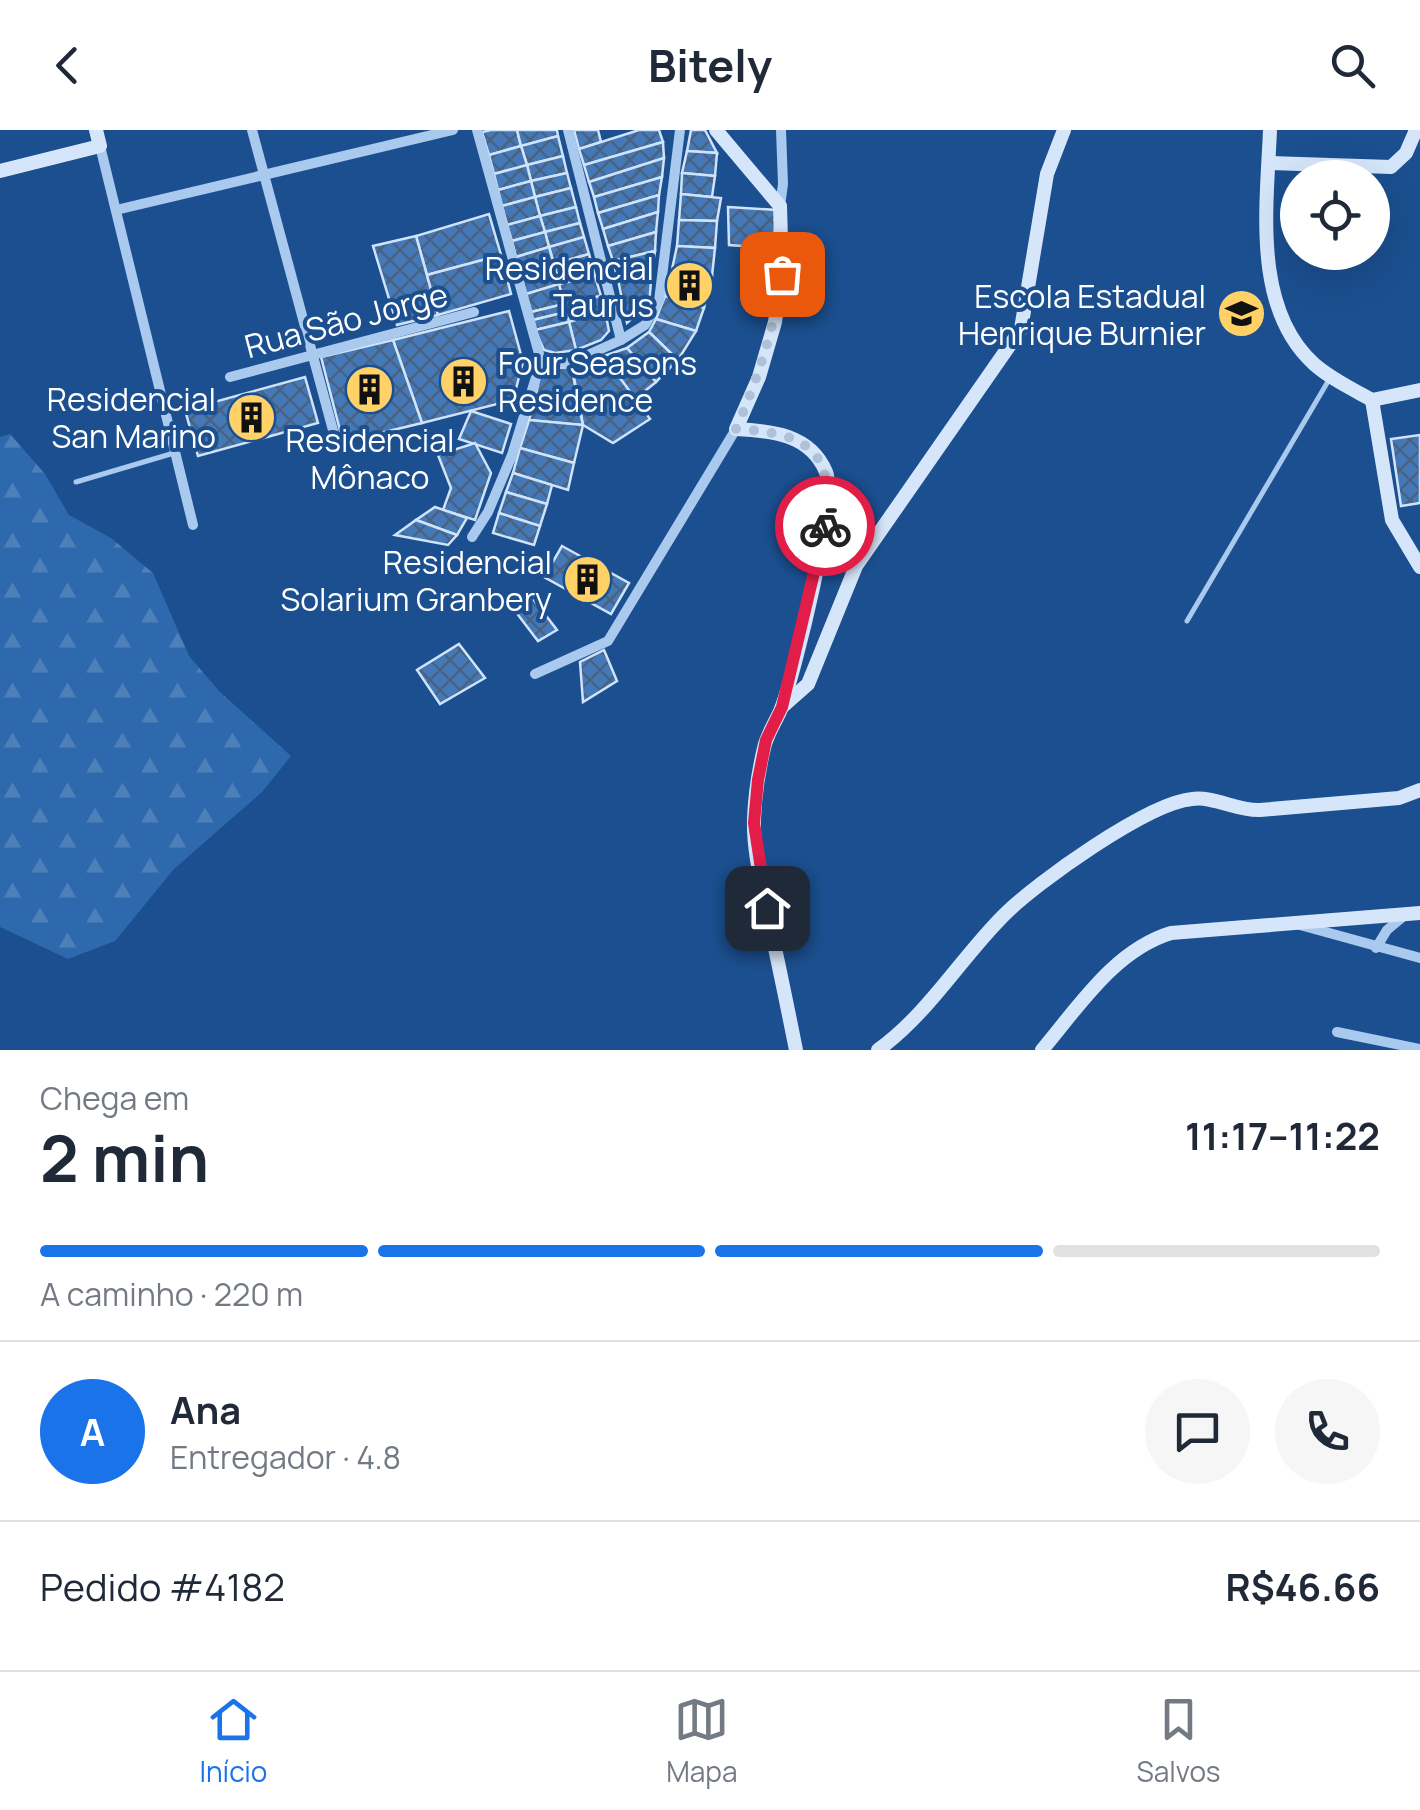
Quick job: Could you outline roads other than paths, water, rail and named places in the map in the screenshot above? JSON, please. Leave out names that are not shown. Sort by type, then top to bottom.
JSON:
[{"type":"street","points":[[96,130],[194,525]]},
{"type":"street","points":[[252,130],[334,434]]},
{"type":"street","points":[[116,210],[453,130]]},
{"type":"street","points":[[472,537],[488,512],[512,455],[541,360],[477,130]]},
{"type":"street","points":[[568,130],[621,340]]},
{"type":"street","points":[[541,360],[570,364],[645,325],[658,302],[680,130]]},
{"type":"street","points":[[716,130],[780,206]]},
{"type":"street","points":[[535,674],[608,640],[736,429],[759,378],[775,322],[782,274],[781,130]]},
{"type":"street","points":[[782,707],[808,684],[856,566],[1022,329],[1047,174],[1064,130]]},
{"type":"street","points":[[1270,130],[1268,259],[1272,292],[1290,337],[1330,377],[1372,400],[1420,390]]},
{"type":"street","points":[[1270,163],[1390,167],[1406,153],[1416,130]]},
{"type":"street","points":[[0,171],[100,146]]},
{"type":"street","name":"Rua São Jorge","points":[[230,377],[474,312]]},
{"type":"street","points":[[1372,400],[1392,520],[1420,567]]},
{"type":"street","points":[[736,429],[792,437],[812,450],[828,474],[824,534],[782,707],[766,740],[754,823],[759,873],[796,1050]]},
{"type":"street","points":[[878,1050],[912,1022],[1006,912],[1101,842],[1161,806],[1196,798],[1260,810],[1399,798],[1420,790]]},
{"type":"street","points":[[1042,1050],[1131,950],[1148,940],[1171,933],[1412,915]]},
{"type":"street","points":[[1376,948],[1387,930],[1412,915]]},
{"type":"street","points":[[1299,925],[1420,958]]},
{"type":"street","points":[[1337,1032],[1420,1049]]},
{"type":"lane","points":[[1187,621],[1330,377]]},
{"type":"lane","points":[[76,482],[174,453]]},
{"type":"place","name":"Residencial Taurus","points":[[689,286]]},
{"type":"place","name":"Escola Estadual Henrique Burnier","points":[[1241,314]]},
{"type":"place","name":"Four Seasons Residence","points":[[463,381]]},
{"type":"place","name":"Residencial Mônaco","points":[[370,390]]},
{"type":"place","name":"Residencial San Marino","points":[[251,417]]},
{"type":"place","name":"Residencial Solarium Granbery","points":[[587,580]]}]
